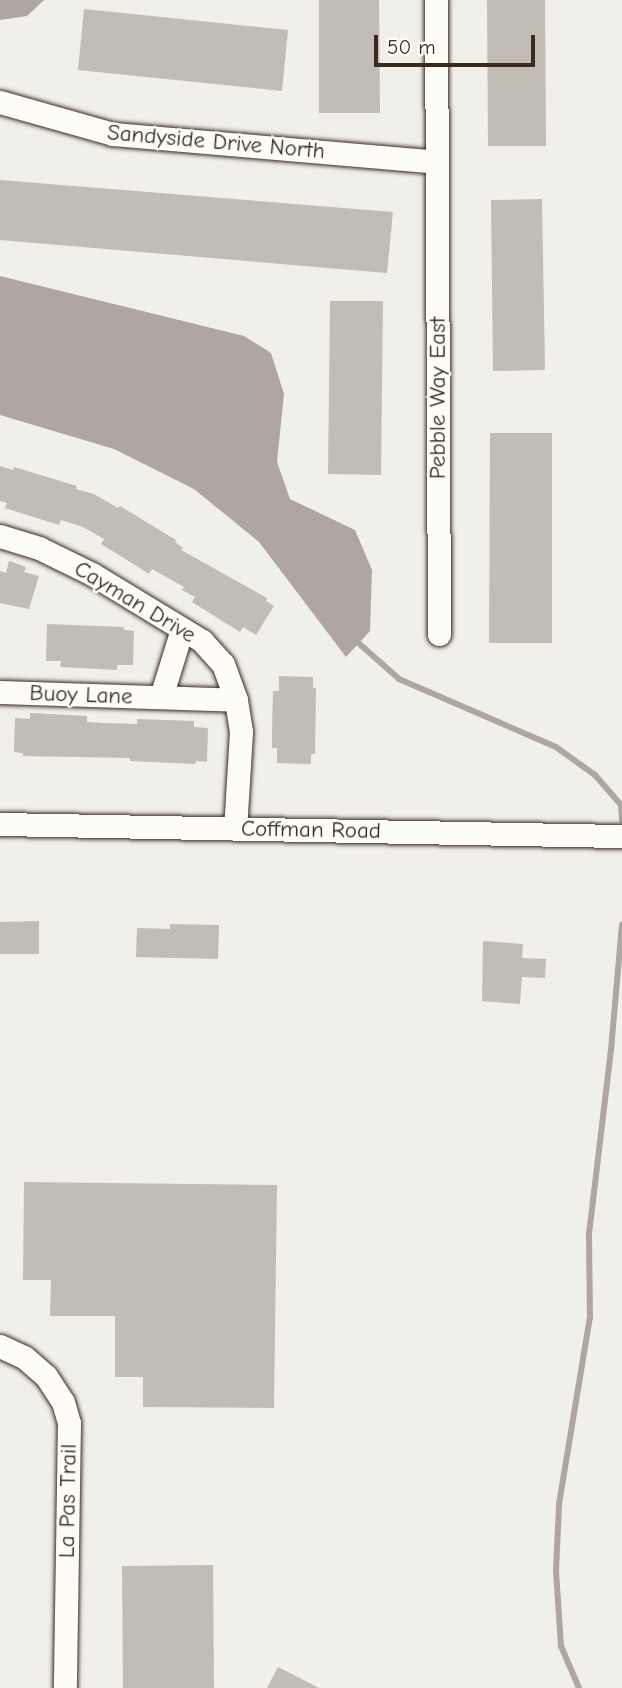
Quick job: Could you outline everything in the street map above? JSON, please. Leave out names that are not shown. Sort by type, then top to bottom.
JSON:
[{"type":"street","name":"Pebble Way East","points":[[436,0],[439,634]]},
{"type":"street","name":"Sandyside Drive North","points":[[0,102],[113,135],[436,162]]},
{"type":"street","name":"Cayman Drive","points":[[0,536],[38,548],[92,574],[202,641],[223,664],[236,700],[242,732],[235,829]]},
{"type":"street","name":"Buoy Lane","points":[[161,697],[182,629]]},
{"type":"street","name":"Buoy Lane","points":[[0,692],[236,700]]},
{"type":"street","name":"Coffman Road","points":[[0,824],[622,836]]},
{"type":"street","name":"La Pas Trail","points":[[0,1346],[24,1357],[46,1376],[63,1402],[69,1423],[65,1688]]},
{"type":"shaded area","points":[[0,0],[44,0],[27,16],[0,20]]},
{"type":"shaded area","points":[[0,276],[244,336],[271,353],[284,394],[277,462],[290,499],[355,530],[372,570],[370,631],[346,657],[259,542],[194,489],[114,449],[0,415]]},
{"type":"building","points":[[319,0],[379,0],[380,113],[319,113]]},
{"type":"building","points":[[487,0],[545,0],[546,146],[488,146]]},
{"type":"building","points":[[84,9],[288,30],[282,91],[78,70]]},
{"type":"building","points":[[0,180],[393,212],[387,273],[0,240]]},
{"type":"building","points":[[542,199],[545,370],[493,371],[491,200]]},
{"type":"building","points":[[330,301],[383,301],[381,475],[328,474]]},
{"type":"building","points":[[490,433],[552,433],[552,643],[489,643]]},
{"type":"building","points":[[0,466],[13,470],[14,467],[77,486],[76,489],[94,494],[118,508],[120,506],[176,540],[183,548],[181,550],[267,598],[266,601],[274,606],[256,635],[243,627],[240,632],[192,602],[195,597],[182,590],[184,587],[152,569],[149,574],[101,544],[104,539],[83,527],[61,520],[59,525],[5,508],[7,503],[0,501]]},
{"type":"building","points":[[9,561],[26,567],[24,572],[39,576],[29,609],[0,603],[0,571],[6,573]]},
{"type":"building","points":[[47,624],[124,627],[124,630],[134,631],[133,665],[117,665],[117,670],[60,667],[61,661],[46,661]]},
{"type":"building","points":[[279,676],[313,677],[313,688],[316,688],[315,754],[311,754],[311,764],[277,763],[277,748],[272,748],[272,731],[273,691],[279,691]]},
{"type":"building","points":[[30,713],[87,716],[87,722],[102,723],[137,724],[137,719],[194,721],[194,727],[208,728],[207,762],[196,761],[195,764],[130,761],[130,758],[23,756],[23,753],[14,752],[15,718],[30,719]]},
{"type":"building","points":[[39,921],[39,954],[0,954],[0,922]]},
{"type":"building","points":[[170,924],[219,925],[218,959],[136,957],[137,928],[170,929]]},
{"type":"building","points":[[483,941],[523,944],[522,958],[546,959],[545,978],[522,977],[520,1004],[482,1001]]},
{"type":"building","points":[[24,1182],[277,1185],[274,1408],[143,1407],[143,1377],[115,1377],[115,1316],[50,1316],[51,1280],[23,1280]]},
{"type":"building","points":[[213,1565],[214,1688],[123,1688],[122,1566]]},
{"type":"building","points":[[278,1667],[319,1688],[267,1688]]},
{"type":"waterway","points":[[354,639],[399,679],[556,747],[595,775],[621,805],[622,820]]},
{"type":"waterway","points":[[579,1688],[561,1646],[556,1571],[559,1504],[590,1317],[589,1234],[611,1050],[622,924]]}]
